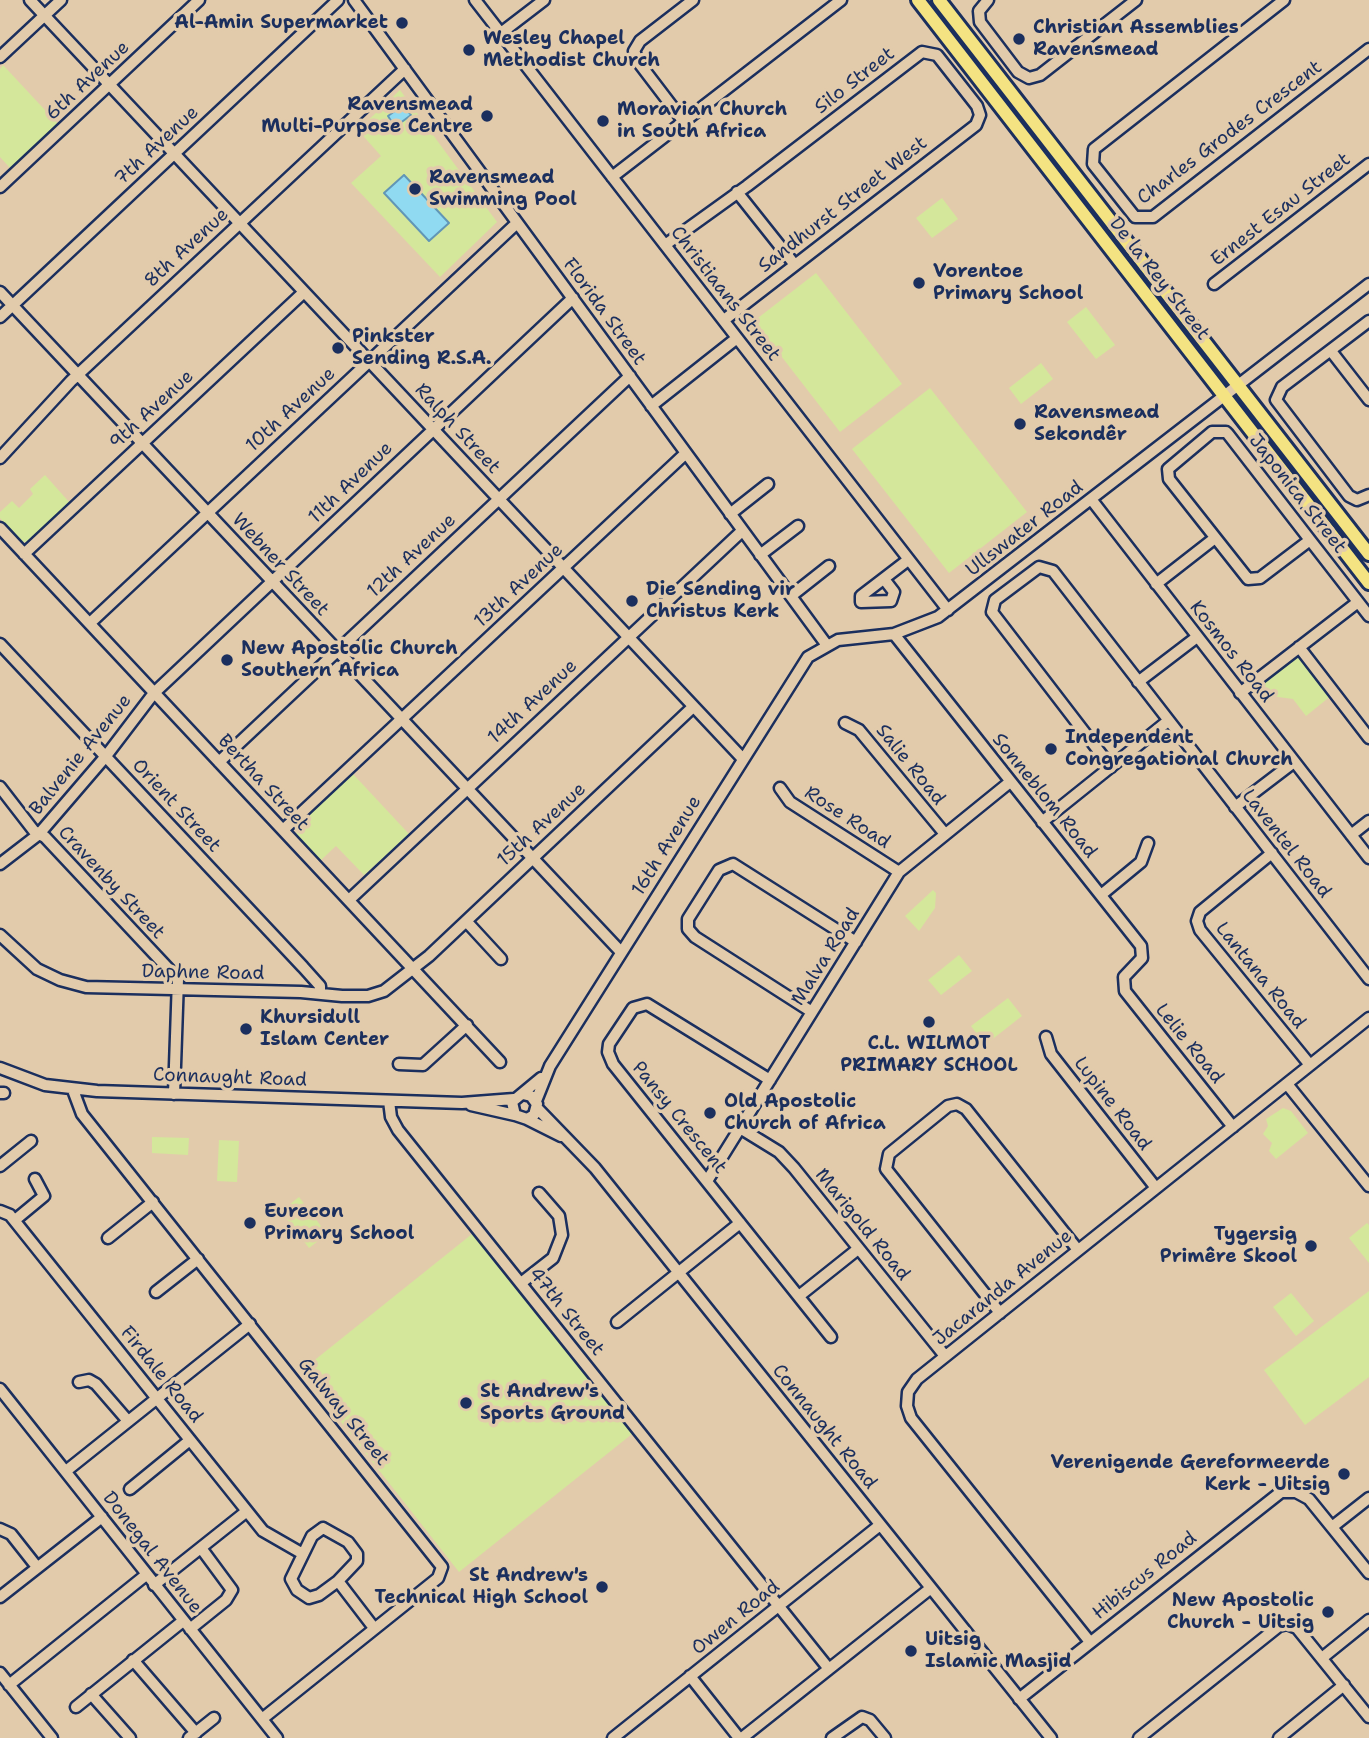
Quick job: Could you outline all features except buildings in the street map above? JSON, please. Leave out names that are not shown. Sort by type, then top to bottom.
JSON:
[{"type":"main road","name":"De la Rey Street","points":[[918,0],[1369,583]]},
{"type":"main road","name":"De la Rey Street","points":[[939,0],[1369,554]]},
{"type":"street","name":"Ralph Street","points":[[30,0],[743,759]]},
{"type":"street","points":[[0,57],[61,0]]},
{"type":"street","name":"6th Avenue","points":[[0,187],[199,0]]},
{"type":"street","name":"7th Avenue","points":[[0,317],[338,0]]},
{"type":"street","name":"Florida Street","points":[[354,0],[826,644]]},
{"type":"street","name":"Christiaans Street","points":[[475,0],[948,610]]},
{"type":"street","points":[[501,33],[544,0]]},
{"type":"street","points":[[684,122],[639,63],[634,51],[640,41],[693,0]]},
{"type":"street","points":[[612,177],[841,0]]},
{"type":"street","points":[[988,0],[979,11],[980,22],[1018,72],[1030,78],[1040,75],[1136,0]]},
{"type":"street","name":"Charles Grodes Crescent","points":[[1284,0],[1093,150],[1093,164],[1135,217],[1153,217],[1369,49]]},
{"type":"street","name":"Silo Street","points":[[665,245],[922,52],[937,55],[977,106],[980,115]]},
{"type":"street","name":"8th Avenue","points":[[0,458],[77,375],[405,69]]},
{"type":"street","name":"Sandhurst Street West","points":[[724,320],[976,125],[980,115]]},
{"type":"street","name":"Ernest Esau Street","points":[[1214,284],[1369,164]]},
{"type":"street","points":[[737,192],[795,265]]},
{"type":"street","name":"10th Avenue","points":[[90,623],[517,223]]},
{"type":"street","name":"Ullswater Road","points":[[826,644],[845,638],[894,634],[923,625],[948,610],[1369,284]]},
{"type":"street","name":"Webner Street","points":[[0,292],[621,952]]},
{"type":"street","name":"9th Avenue","points":[[24,554],[304,292]]},
{"type":"street","name":"11th Avenue","points":[[154,693],[573,298]]},
{"type":"street","points":[[1369,321],[1282,387],[1277,394],[1279,405],[1349,496],[1357,500],[1369,495]]},
{"type":"street","points":[[651,406],[737,338]]},
{"type":"street","points":[[1331,351],[1369,400]]},
{"type":"street","name":"12th Avenue","points":[[219,762],[630,376]]},
{"type":"street","name":"Japonica Street","points":[[1215,538],[1169,479],[1167,472],[1181,456],[1212,432],[1221,430],[1228,434],[1369,616]]},
{"type":"street","name":"13th Avenue","points":[[284,830],[686,453]]},
{"type":"street","points":[[730,514],[768,484]]},
{"type":"street","name":"Kosmos Road","points":[[1091,499],[1369,858]]},
{"type":"street","points":[[760,555],[798,526]]},
{"type":"street","name":"Bertha Street","points":[[0,528],[500,1062]]},
{"type":"street","name":"14th Avenue","points":[[349,900],[742,531]]},
{"type":"street","points":[[1156,584],[1215,538],[1245,577],[1252,580],[1260,578],[1310,540]]},
{"type":"street","points":[[884,579],[908,559]]},
{"type":"street","points":[[790,596],[829,566]]},
{"type":"street","name":"Laventel Road","points":[[1111,767],[992,608],[995,600],[1036,568],[1046,567],[1053,571],[1369,979]]},
{"type":"street","points":[[1240,693],[1358,602]]},
{"type":"street","name":"Sonneblom Road","points":[[894,634],[1142,949],[1142,958],[1125,973],[1123,980]]},
{"type":"street","points":[[1138,682],[1197,636]]},
{"type":"street","name":"Orient Street","points":[[0,644],[303,967],[320,986],[320,994]]},
{"type":"street","name":"16th Avenue","points":[[536,1104],[546,1073],[803,663],[826,644]]},
{"type":"street","points":[[1299,647],[1369,738]]},
{"type":"street","name":"Balvenie Avenue","points":[[0,864],[39,834],[106,757],[154,693]]},
{"type":"street","name":"15th Avenue","points":[[414,969],[693,707]]},
{"type":"street","points":[[1042,821],[1168,721]]},
{"type":"street","name":"Salie Road","points":[[845,723],[859,730],[945,834]]},
{"type":"street","points":[[1235,807],[1294,762]]},
{"type":"street","name":"Malva Road","points":[[707,1181],[899,872],[1010,782]]},
{"type":"street","name":"Cravenby Street","points":[[0,787],[39,834],[45,837],[178,979],[178,989]]},
{"type":"street","name":"Rose Road","points":[[780,788],[790,802],[899,872]]},
{"type":"street","points":[[1351,835],[1369,821]]},
{"type":"street","points":[[1101,895],[1140,862],[1148,843]]},
{"type":"street","name":"Lantana Road","points":[[1272,853],[1200,912],[1197,921],[1200,930],[1310,1065]]},
{"type":"street","points":[[812,1012],[690,933],[687,924],[694,909],[719,870],[733,864],[856,942]]},
{"type":"street","points":[[466,921],[501,959]]},
{"type":"street","name":"Daphne Road","points":[[0,935],[27,962],[73,984],[99,989],[368,996],[384,991],[414,969]]},
{"type":"street","name":"Lelie Road","points":[[1123,980],[1127,994],[1233,1126]]},
{"type":"street","points":[[174,1094],[178,989]]},
{"type":"street","name":"Pansy Crescent","points":[[770,1080],[647,1004],[633,1007],[615,1035],[608,1052],[613,1064],[831,1337]]},
{"type":"street","name":"Jacaranda Avenue","points":[[1090,1642],[909,1414],[906,1401],[910,1387],[945,1356],[1369,1018]]},
{"type":"street","points":[[399,1064],[423,1065],[467,1025]]},
{"type":"street","name":"Lupine Road","points":[[1046,1037],[1051,1054],[1156,1188]]},
{"type":"street","name":"Connaught Road","points":[[0,1068],[36,1082],[73,1090],[462,1103],[518,1097]]},
{"type":"street","name":"16th Avenue","points":[[518,1097],[546,1073]]},
{"type":"street","points":[[1287,1084],[1369,1186]]},
{"type":"street","name":"Galway Street","points":[[73,1090],[82,1114],[441,1564],[438,1578],[262,1719]]},
{"type":"street","points":[[518,1097],[536,1104],[534,1115],[527,1119],[515,1115],[511,1107],[518,1097]]},
{"type":"street","name":"47th Street","points":[[389,1101],[391,1117],[398,1130],[829,1669]]},
{"type":"street","name":"Connaught Road","points":[[462,1103],[515,1115]]},
{"type":"street","name":"Connaught Road","points":[[536,1104],[589,1160],[1051,1738]]},
{"type":"street","points":[[1000,1313],[885,1165],[889,1154],[948,1106],[957,1104],[966,1109],[1078,1250]]},
{"type":"street","name":"Connaught Road","points":[[527,1119],[568,1139]]},
{"type":"street","name":"Marigold Road","points":[[740,1128],[779,1152],[945,1356]]},
{"type":"street","points":[[0,1166],[31,1141]]},
{"type":"street","points":[[15,1220],[43,1198],[44,1191],[34,1178]]},
{"type":"street","points":[[521,1283],[553,1258],[562,1235],[559,1216],[539,1193]]},
{"type":"street","points":[[108,1238],[153,1202]]},
{"type":"street","name":"Firdale Road","points":[[0,1211],[8,1213],[15,1220],[266,1534],[303,1554]]},
{"type":"street","points":[[617,1322],[740,1223]]},
{"type":"street","points":[[799,1296],[858,1249]]},
{"type":"street","points":[[156,1292],[198,1259]]},
{"type":"street","points":[[66,1471],[250,1324]]},
{"type":"street","points":[[79,1382],[89,1380],[96,1384],[128,1421]]},
{"type":"street","name":"Donegal Avenue","points":[[0,1388],[277,1738]]},
{"type":"street","points":[[130,1489],[190,1440]]},
{"type":"street","name":"Hibiscus Road","points":[[1019,1699],[1273,1496],[1282,1492],[1296,1492],[1310,1499],[1332,1527]]},
{"type":"street","points":[[1369,1498],[1332,1527],[1369,1573]]},
{"type":"street","points":[[155,1585],[247,1511]]},
{"type":"street","points":[[0,1597],[102,1517]]},
{"type":"street","name":"Owen Road","points":[[613,1738],[880,1525]]},
{"type":"street","points":[[0,1529],[11,1534],[37,1567]]},
{"type":"street","points":[[327,1529],[344,1538],[358,1558],[354,1567],[314,1598],[302,1595],[291,1579],[303,1554],[319,1530],[327,1529]]},
{"type":"street","points":[[76,1707],[133,1660],[226,1600],[232,1590],[201,1548]]},
{"type":"street","points":[[9,1685],[146,1575]]},
{"type":"street","points":[[338,1581],[374,1628]]},
{"type":"street","points":[[690,1676],[740,1738],[931,1588]]},
{"type":"street","points":[[1322,1658],[1369,1620]]},
{"type":"street","points":[[1139,1738],[1279,1626],[1287,1624],[1297,1628],[1369,1717]]},
{"type":"street","points":[[133,1660],[192,1735],[214,1718]]},
{"type":"street","points":[[0,1674],[51,1738]]},
{"type":"street","points":[[1279,1738],[1344,1685]]},
{"type":"street","points":[[91,1694],[130,1738]]},
{"type":"street","points":[[832,1738],[862,1717],[870,1720],[885,1738]]},
{"type":"green space","points":[[3,65],[58,124],[11,169],[0,157],[0,69]]},
{"type":"green space","name":"Ravensmead Swimming Pool","points":[[400,90],[497,222],[440,277],[351,183],[381,156],[358,130]]},
{"type":"green space","points":[[942,198],[958,219],[932,238],[916,218]]},
{"type":"green space","points":[[816,273],[902,384],[840,432],[754,321]]},
{"type":"green space","points":[[1086,307],[1115,345],[1096,359],[1067,322]]},
{"type":"green space","points":[[1041,363],[1053,379],[1021,404],[1009,388]]},
{"type":"green space","points":[[930,388],[1027,512],[949,573],[852,449]]},
{"type":"green space","points":[[45,475],[70,503],[29,542],[22,542],[0,518],[0,512],[12,501],[19,508],[33,494],[30,489]]},
{"type":"green space","points":[[1297,655],[1302,657],[1332,695],[1306,716],[1293,699],[1256,694],[1253,689]]},
{"type":"green space","points":[[353,774],[409,834],[364,875],[336,846],[321,860],[297,835],[296,827]]},
{"type":"green space","points":[[933,890],[936,893],[935,908],[919,931],[905,916]]},
{"type":"green space","points":[[959,955],[972,971],[941,995],[928,980]]},
{"type":"green space","points":[[1008,998],[1022,1016],[985,1045],[971,1026]]},
{"type":"green space","points":[[1283,1108],[1291,1111],[1308,1133],[1276,1159],[1269,1151],[1272,1143],[1263,1134],[1268,1126],[1266,1119]]},
{"type":"green space","points":[[152,1137],[189,1138],[188,1155],[152,1153]]},
{"type":"green space","points":[[219,1140],[239,1141],[237,1182],[217,1181]]},
{"type":"green space","points":[[299,1197],[327,1234],[309,1248],[281,1211]]},
{"type":"green space","points":[[1367,1223],[1369,1225],[1369,1263],[1349,1238]]},
{"type":"green space","name":"St Andrew's Sports Ground","points":[[472,1234],[632,1434],[459,1572],[301,1371]]},
{"type":"green space","points":[[1369,1291],[1369,1377],[1305,1425],[1264,1370]]},
{"type":"green space","points":[[1291,1293],[1314,1321],[1296,1336],[1273,1307]]},
{"type":"water","points":[[403,105],[411,115],[395,127],[388,116]]},
{"type":"water","points":[[404,175],[449,223],[429,241],[384,193]]},
{"type":"place","name":"Al-Amin Supermarket","points":[[402,23]]},
{"type":"place","name":"Christian Assemblies Ravensmead","points":[[1019,39]]},
{"type":"place","name":"Wesley Chapel Methodist Church","points":[[469,50]]},
{"type":"place","name":"Ravensmead Multi-Purpose Centre","points":[[487,116]]},
{"type":"place","name":"Moravian Church in South Africa","points":[[603,121]]},
{"type":"place","name":"Ravensmead Swimming Pool","points":[[415,189]]},
{"type":"place","name":"Vorentoe Primary School","points":[[919,283]]},
{"type":"place","name":"Pinkster Sending R.S.A.","points":[[338,348]]},
{"type":"place","name":"Ravensmead Sekondêr","points":[[1020,424]]},
{"type":"place","name":"Die Sending vir Christus Kerk","points":[[632,601]]},
{"type":"place","name":"New Apostolic Church Southern Africa","points":[[227,660]]},
{"type":"place","name":"Independent Congregational Church","points":[[1051,749]]},
{"type":"place","name":"C.L. WILMOT PRIMARY SCHOOL","points":[[929,1022]]},
{"type":"place","name":"Khursidull Islam Center","points":[[246,1029]]},
{"type":"place","name":"Old Apostolic Church of Africa","points":[[710,1113]]},
{"type":"place","name":"Eurecon Primary School","points":[[250,1223]]},
{"type":"place","name":"Tygersig Primêre Skool","points":[[1311,1246]]},
{"type":"place","name":"St Andrew's Sports Ground","points":[[466,1403]]},
{"type":"place","name":"Verenigende Gereformeerde Kerk - Uitsig","points":[[1344,1474]]},
{"type":"place","name":"St Andrew's Technical High School","points":[[602,1587]]},
{"type":"place","name":"New Apostolic Church - Uitsig","points":[[1328,1612]]},
{"type":"place","name":"Uitsig Islamic Masjid","points":[[911,1651]]}]
